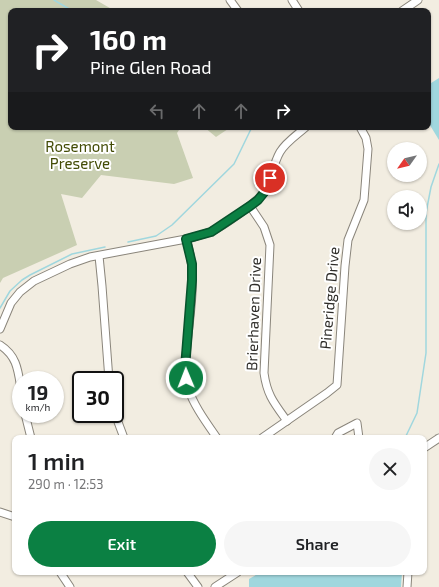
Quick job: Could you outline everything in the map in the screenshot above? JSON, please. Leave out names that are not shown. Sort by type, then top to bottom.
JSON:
[{"type":"street","points":[[406,8],[418,0]]},
{"type":"street","points":[[0,329],[11,304],[20,292],[34,282],[76,261],[186,239],[211,232],[258,200],[266,190],[280,152],[286,144],[302,130]]},
{"type":"street","name":"Pineridge Drive","points":[[266,435],[337,385],[348,240],[364,200],[368,149],[366,138],[362,130]]},
{"type":"street","name":"Brierhaven Drive","points":[[250,206],[264,227],[270,245],[264,373],[266,386],[270,397],[287,421]]},
{"type":"street","points":[[186,239],[192,264],[192,280],[185,368],[188,387],[199,412],[215,435]]},
{"type":"street","points":[[99,256],[108,371]]},
{"type":"street","points":[[0,345],[9,350],[15,359],[17,371]]},
{"type":"street","points":[[27,423],[30,435]]},
{"type":"street","points":[[118,423],[123,435]]},
{"type":"street","points":[[337,435],[357,423],[359,435]]},
{"type":"street","points":[[427,446],[439,438]]},
{"type":"street","points":[[0,512],[12,517]]},
{"type":"street","points":[[62,575],[70,587]]},
{"type":"street","points":[[189,575],[198,587]]},
{"type":"street","points":[[215,587],[233,575]]},
{"type":"street","points":[[407,587],[408,575]]},
{"type":"green space","name":"Rosemont Preserve","points":[[0,0],[96,0],[110,8],[8,8],[8,130],[179,130],[177,133],[193,178],[174,184],[101,175],[82,198],[61,194],[77,245],[3,278],[0,283]]},
{"type":"green space","points":[[208,130],[226,130],[216,137]]},
{"type":"water","points":[[439,78],[439,140],[431,127],[431,83]]},
{"type":"water","points":[[256,575],[402,575],[401,587],[249,587],[249,579]]},
{"type":"waterway","points":[[54,0],[68,8]]},
{"type":"waterway","points":[[128,242],[156,236],[172,225],[234,164],[251,130]]},
{"type":"waterway","points":[[406,435],[417,413],[426,353],[426,213],[431,187],[439,164]]},
{"type":"waterway","points":[[0,308],[10,291],[30,275],[72,254],[105,247]]},
{"type":"route","points":[[186,378],[185,368],[192,280],[190,249],[186,239],[211,232],[250,206],[258,200],[266,190],[270,178]]}]
